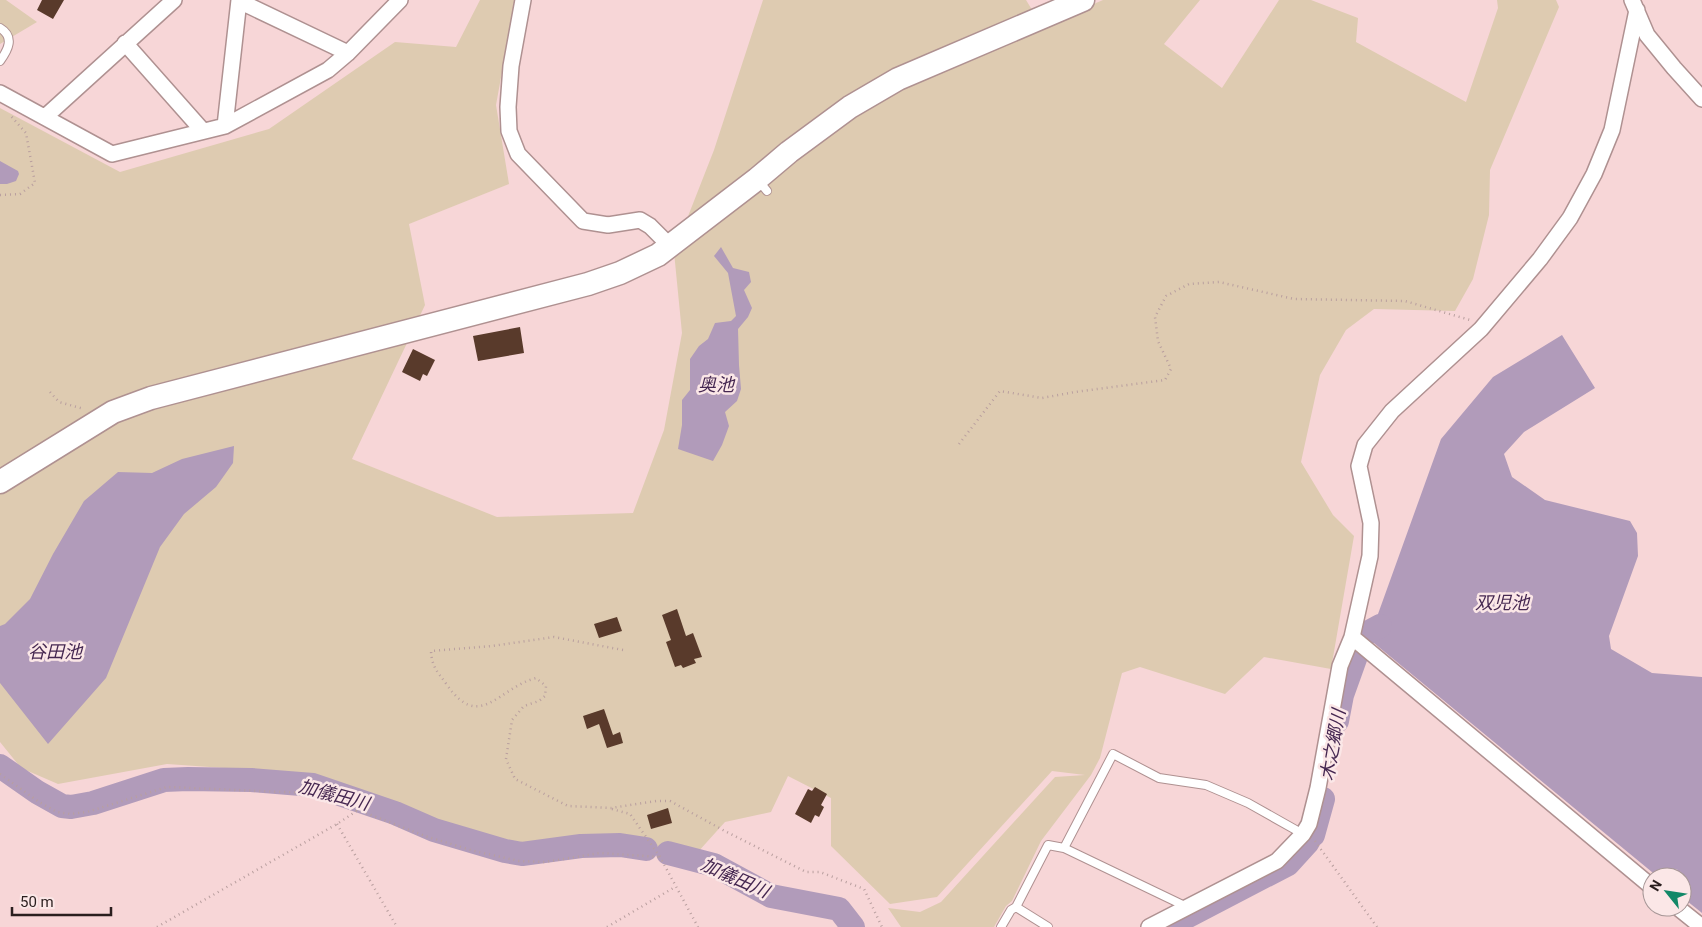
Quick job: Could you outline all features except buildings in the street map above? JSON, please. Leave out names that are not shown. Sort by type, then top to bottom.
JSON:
[{"type":"street","points":[[45,117],[174,0]]},
{"type":"street","points":[[226,126],[239,0],[348,53]]},
{"type":"street","points":[[0,93],[112,154],[226,126],[328,70],[348,53],[400,0]]},
{"type":"street","points":[[523,0],[511,66],[508,107],[509,131],[518,154],[584,221],[608,225],[640,220],[650,226],[670,246]]},
{"type":"street","points":[[0,482],[114,412],[151,398],[588,284],[620,273],[658,255],[762,185],[789,152],[850,107],[898,79],[1083,0]]},
{"type":"street","points":[[1634,5],[1647,35],[1702,99]]},
{"type":"street","points":[[1149,927],[1277,861],[1303,834],[1309,824],[1318,788],[1340,666],[1352,637],[1370,556],[1371,523],[1359,466],[1365,445],[1392,411],[1481,329],[1540,259],[1570,218],[1594,174],[1612,130],[1634,5]]},
{"type":"street","points":[[125,43],[203,131]]},
{"type":"street","points":[[1352,637],[1642,879]]},
{"type":"street","points":[[1690,917],[1702,927]]},
{"type":"lane","points":[[0,28],[5,31],[9,40],[8,50],[0,60]]},
{"type":"lane","points":[[1064,848],[1113,754],[1160,778],[1206,785],[1248,803],[1303,834]]},
{"type":"lane","points":[[1001,927],[1011,910],[1016,907],[1048,845],[1064,848],[1187,907]]},
{"type":"lane","points":[[1016,907],[1048,927]]},
{"type":"path","points":[[0,195],[20,194],[34,183],[26,133],[7,111]]},
{"type":"path","points":[[959,444],[1000,392],[1042,398],[1165,380],[1170,369],[1158,341],[1155,317],[1166,296],[1189,284],[1220,282],[1294,299],[1405,301],[1472,321],[1481,329]]},
{"type":"path","points":[[50,392],[60,402],[92,412],[91,425]]},
{"type":"path","points":[[623,650],[554,637],[492,646],[431,651],[432,664],[456,697],[470,707],[484,707],[523,682],[536,678],[546,686],[545,696],[539,701],[524,706],[512,720],[506,759],[515,779],[568,806],[611,808],[656,801],[670,801],[806,872],[820,872],[864,890],[882,927]]},
{"type":"path","points":[[0,774],[39,802],[58,812],[70,814],[87,812],[167,787],[306,793],[358,810],[425,836],[474,851],[519,861],[545,862],[600,853],[660,858]]},
{"type":"path","points":[[611,808],[630,814],[660,858],[698,927]]},
{"type":"path","points":[[157,927],[337,824],[358,810]]},
{"type":"path","points":[[337,824],[397,927]]},
{"type":"path","points":[[1303,834],[1317,841],[1377,927]]},
{"type":"path","points":[[607,927],[676,887]]},
{"type":"shaded area","points":[[0,0],[6,0],[37,22],[0,44]]},
{"type":"shaded area","points":[[480,0],[515,0],[496,105],[509,184],[409,224],[425,305],[352,459],[497,517],[633,513],[664,430],[682,333],[674,252],[714,150],[763,0],[1026,0],[1042,26],[1103,0],[1200,0],[1164,44],[1222,88],[1279,0],[1311,0],[1358,18],[1356,42],[1466,102],[1498,8],[1497,0],[1556,0],[1559,7],[1490,170],[1489,215],[1473,279],[1455,311],[1374,309],[1346,330],[1320,375],[1301,462],[1333,515],[1354,536],[1331,669],[1264,657],[1225,694],[1140,667],[1122,673],[1100,758],[1091,775],[1041,841],[1012,901],[1006,906],[994,927],[901,927],[888,908],[920,912],[941,902],[1055,777],[1085,775],[1052,771],[937,897],[890,904],[831,846],[831,798],[788,776],[771,812],[725,822],[697,853],[591,840],[531,845],[464,833],[308,774],[167,764],[58,784],[21,768],[0,742],[0,108],[120,172],[269,129],[395,42],[456,47]]},
{"type":"water","points":[[0,161],[18,171],[19,174],[16,181],[0,184]]},
{"type":"water","name":"奥池","points":[[721,247],[733,268],[749,272],[751,282],[744,290],[752,308],[748,317],[738,329],[741,389],[737,401],[725,412],[729,426],[722,445],[713,461],[678,449],[682,425],[682,400],[690,390],[690,359],[699,346],[708,339],[715,323],[731,321],[736,316],[728,273],[714,256]]},
{"type":"water","name":"双児池","points":[[1562,335],[1595,388],[1524,432],[1504,454],[1512,477],[1545,500],[1630,521],[1637,533],[1638,556],[1609,636],[1611,649],[1652,673],[1702,677],[1702,913],[1692,905],[1692,867],[1646,867],[1369,639],[1441,439],[1493,377]]},
{"type":"water","name":"谷田池","points":[[234,446],[233,463],[216,487],[184,514],[160,547],[106,678],[48,744],[0,683],[0,626],[5,624],[30,599],[53,554],[84,501],[118,472],[152,473],[182,459]]},
{"type":"waterway","name":"木之郷川","points":[[1367,633],[1380,626]]},
{"type":"waterway","name":"木之郷川","points":[[1337,721],[1342,695],[1356,656]]},
{"type":"waterway","name":"加儀田川","points":[[0,766],[37,792],[62,806],[71,807],[93,803],[164,780],[251,780],[313,785],[395,813],[434,830],[505,851],[522,854],[581,846],[620,845],[646,849]]},
{"type":"waterway","name":"木之郷川","points":[[1313,835],[1323,799]]},
{"type":"waterway","name":"木之郷川","points":[[1167,927],[1288,864],[1308,842]]},
{"type":"waterway","name":"加儀田川","points":[[668,853],[714,865],[771,896],[839,909],[853,927]]}]
